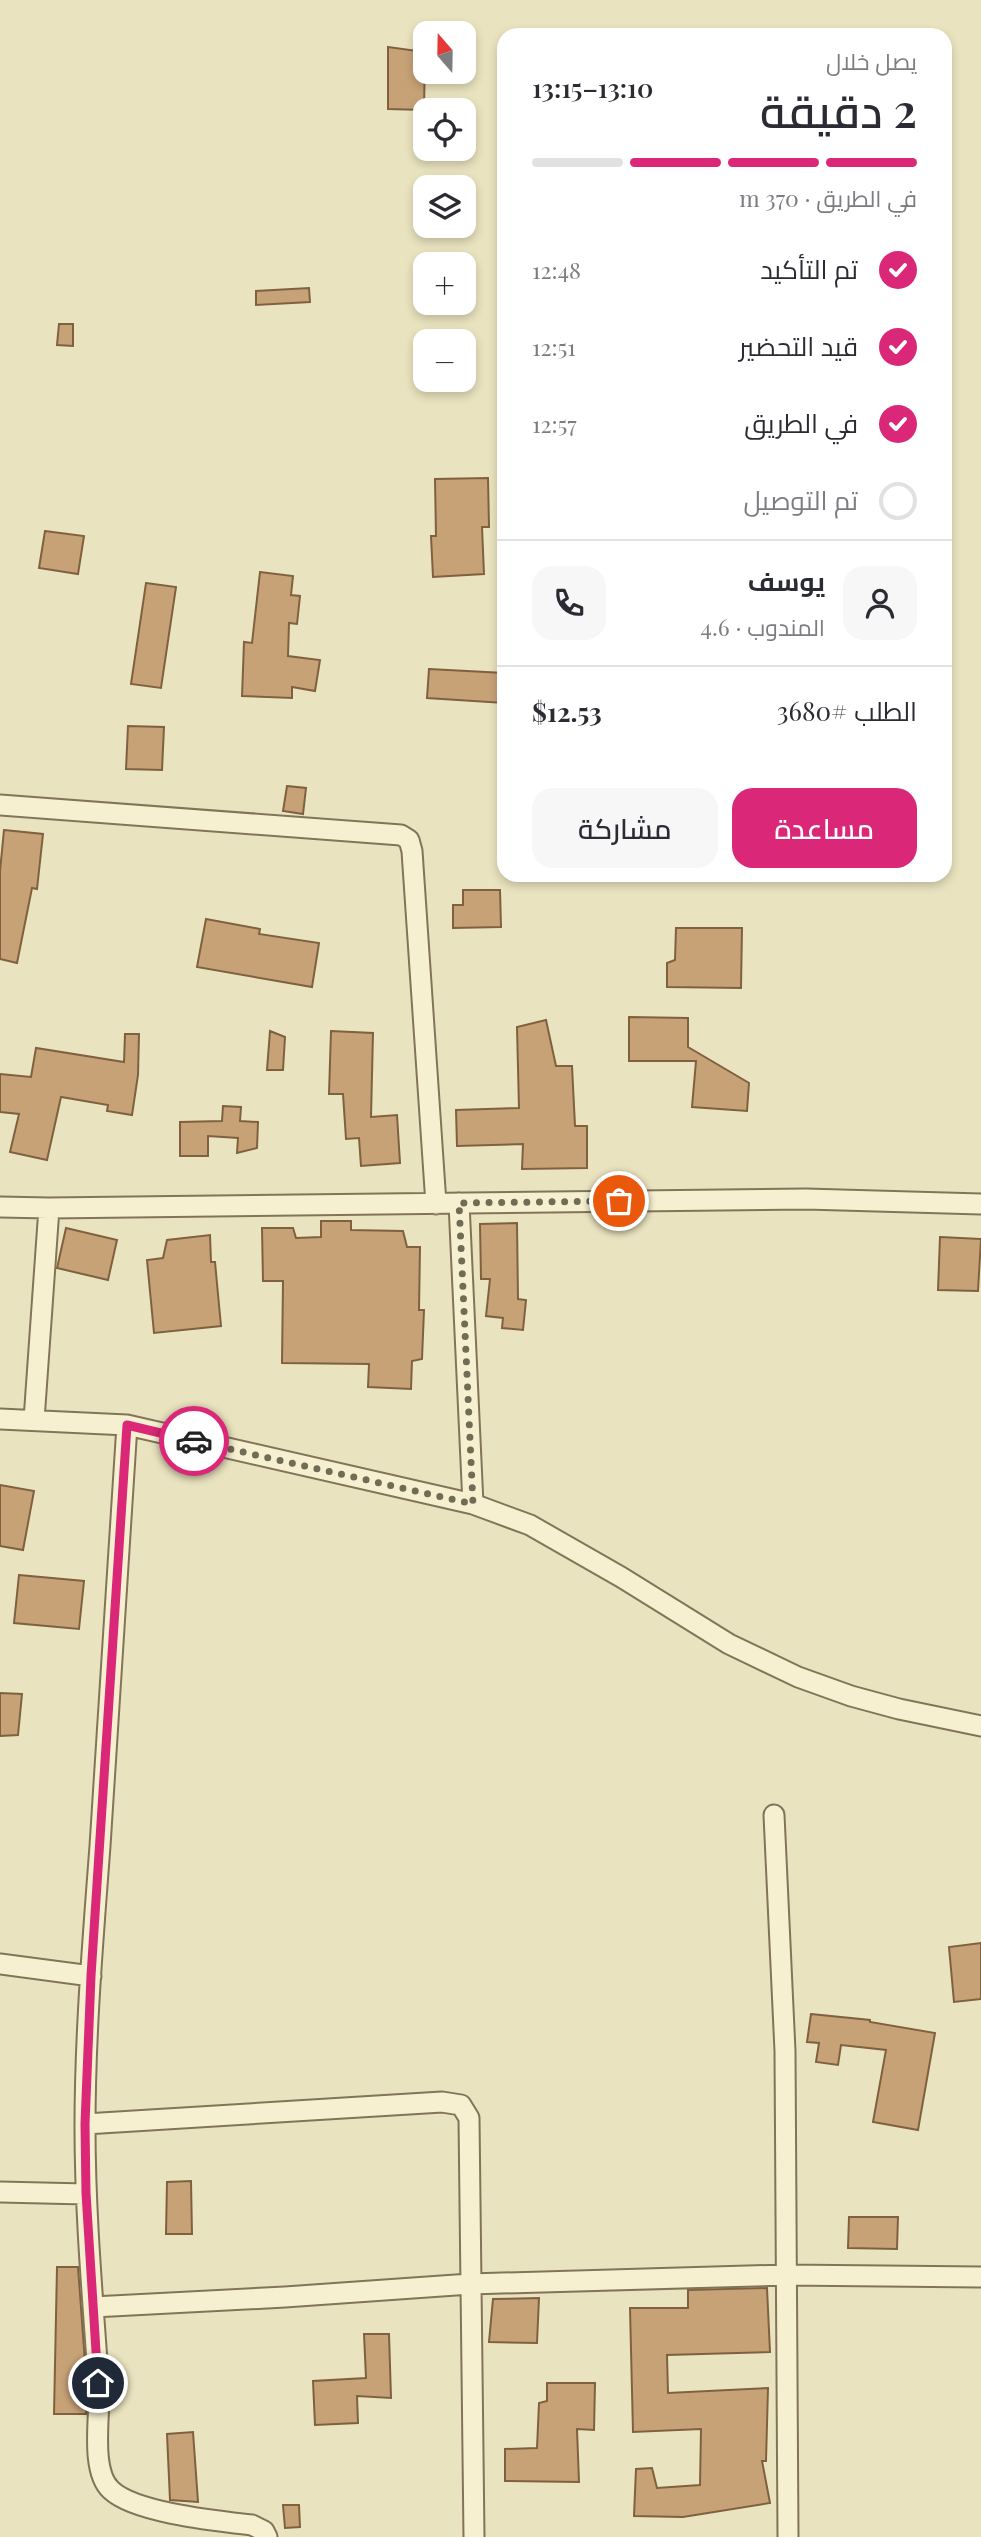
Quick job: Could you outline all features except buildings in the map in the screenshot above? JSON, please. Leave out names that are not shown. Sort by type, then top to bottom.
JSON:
[{"type":"street","points":[[0,805],[401,835],[409,840],[412,851],[436,1204]]},
{"type":"street","points":[[0,1207],[806,1199],[981,1204]]},
{"type":"street","points":[[459,1203],[473,1504]]},
{"type":"street","points":[[34,1420],[49,1208]]},
{"type":"street","points":[[0,1419],[127,1425],[473,1504],[530,1525],[729,1644],[798,1677],[875,1703],[981,1726]]},
{"type":"street","points":[[127,1425],[91,1976],[85,2124],[86,2193],[100,2406],[98,2462],[111,2490],[133,2502],[163,2511],[252,2525],[264,2531],[267,2537]]},
{"type":"street","points":[[774,1815],[785,2052],[788,2537]]},
{"type":"street","points":[[0,1964],[91,1976]]},
{"type":"street","points":[[85,2124],[442,2102],[461,2105],[469,2118],[474,2537]]},
{"type":"street","points":[[0,2192],[86,2193]]},
{"type":"street","points":[[93,2307],[470,2284],[786,2274],[981,2277]]},
{"type":"way so far","points":[[194,1441],[473,1504],[459,1203],[619,1201]]},
{"type":"route","points":[[98,2383],[86,2193],[85,2124],[91,1976],[127,1425],[194,1441]]}]
